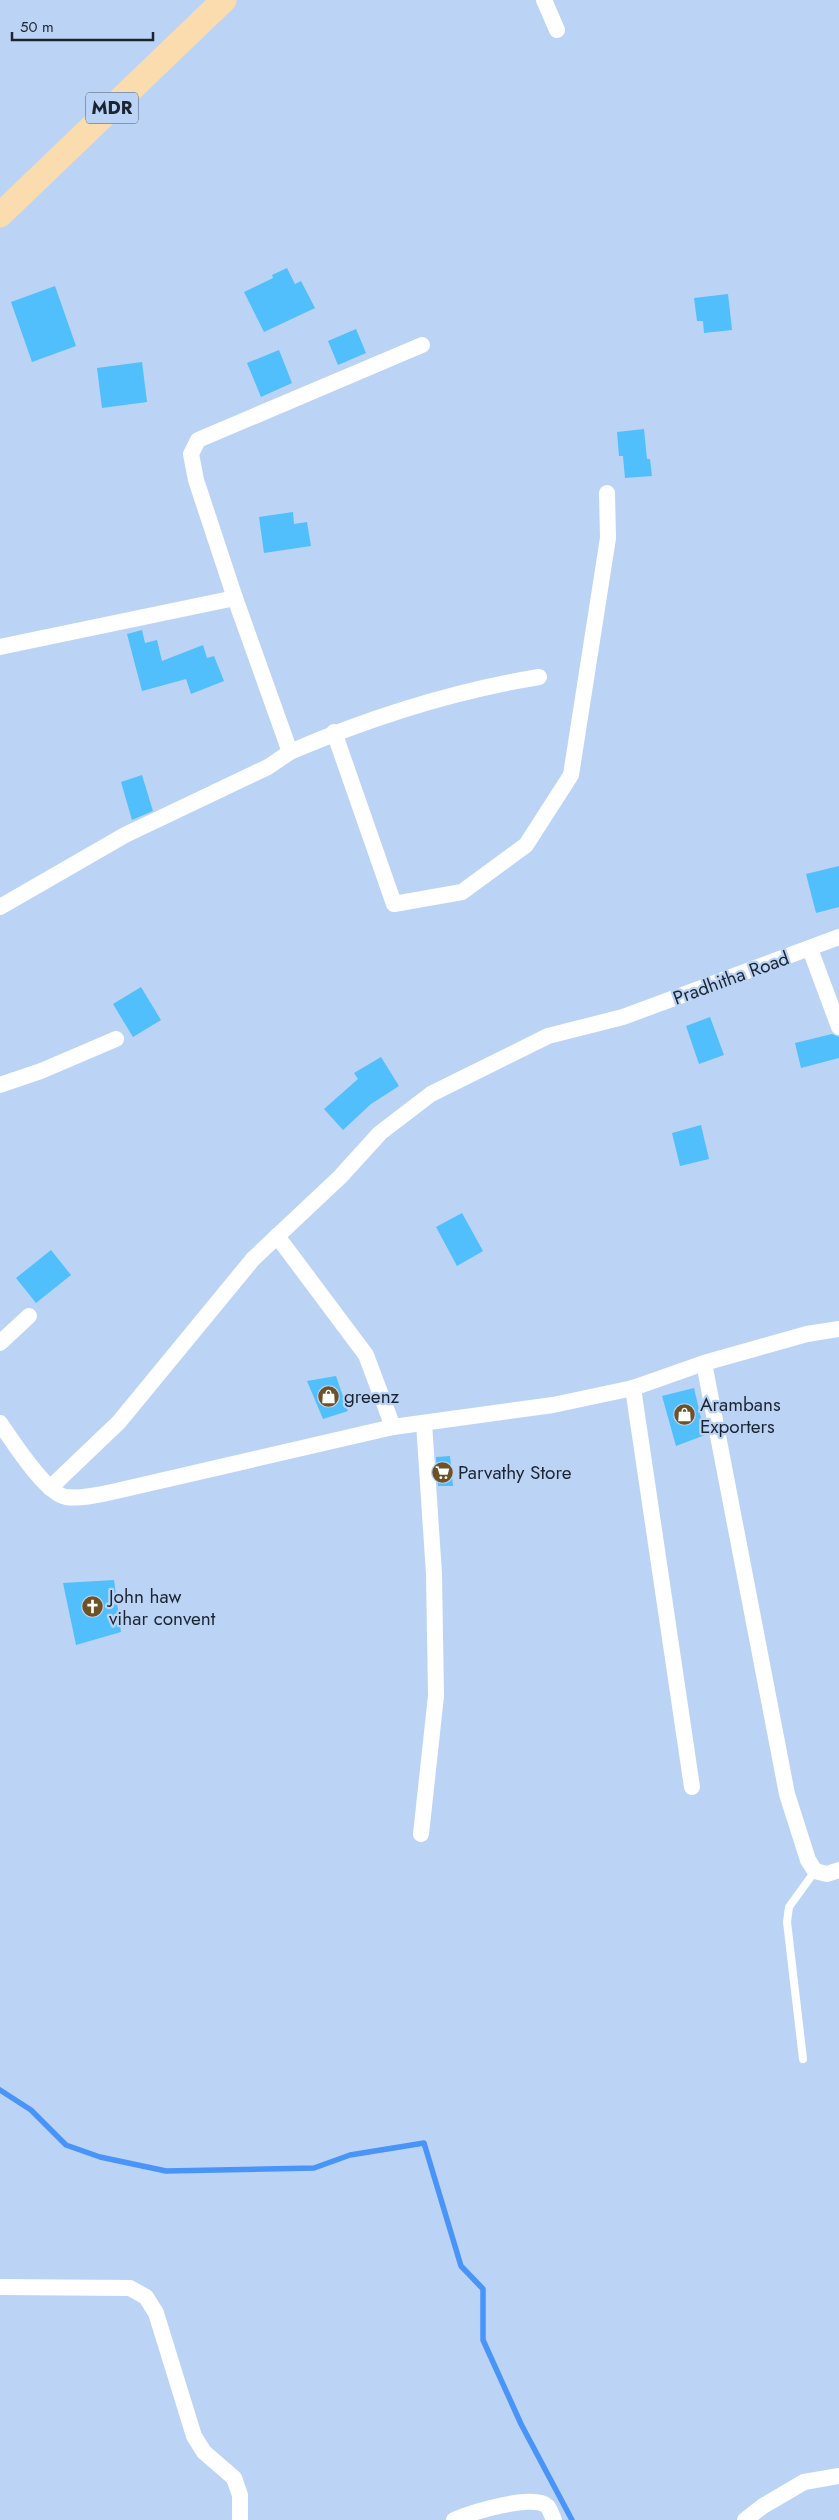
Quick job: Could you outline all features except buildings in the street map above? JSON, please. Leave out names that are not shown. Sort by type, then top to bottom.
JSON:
[{"type":"main road","name":"MDR","points":[[0,215],[224,0]]},
{"type":"street","points":[[544,0],[557,30]]},
{"type":"street","points":[[290,752],[235,598],[196,480],[191,454],[198,440],[422,345]]},
{"type":"street","points":[[334,732],[394,904],[462,892],[526,845],[571,775],[608,538],[607,493]]},
{"type":"street","points":[[0,647],[235,598]]},
{"type":"street","points":[[0,907],[125,835],[268,767],[290,752],[334,732],[485,686],[539,677]]},
{"type":"street","name":"Pradhitha Road","points":[[50,1488],[119,1422],[253,1259],[340,1177],[380,1133],[431,1094],[548,1036],[623,1017],[810,949],[839,936]]},
{"type":"street","points":[[810,949],[839,1027]]},
{"type":"street","points":[[0,1085],[41,1071],[116,1039]]},
{"type":"street","points":[[277,1236],[366,1355],[393,1427]]},
{"type":"street","points":[[0,1343],[30,1316]]},
{"type":"street","points":[[0,1423],[50,1488],[64,1496],[96,1495],[393,1427],[553,1405],[633,1388],[704,1363],[807,1334],[839,1329]]},
{"type":"street","points":[[704,1363],[787,1794],[808,1860],[815,1871],[827,1874],[839,1870]]},
{"type":"street","points":[[633,1388],[692,1787]]},
{"type":"street","points":[[420,1834],[436,1696],[434,1574],[424,1423]]},
{"type":"street","points":[[1,2283],[130,2288],[146,2297],[156,2312],[194,2436],[204,2452],[234,2478],[240,2495],[240,2520]]},
{"type":"street","points":[[745,2520],[763,2506],[804,2482],[839,2476]]},
{"type":"street","points":[[454,2520],[521,2502],[536,2501],[546,2506],[554,2520]]},
{"type":"lane","points":[[804,2059],[787,1922],[789,1907],[815,1871]]},
{"type":"waterway","points":[[0,2090],[31,2110],[66,2145],[100,2157],[166,2171],[314,2168],[350,2155],[424,2143],[461,2266],[483,2289],[483,2340],[521,2424],[572,2520]]},
{"type":"place","name":"greenz","points":[[328,1396]]},
{"type":"place","name":"Arambans Exporters","points":[[684,1415]]},
{"type":"place","name":"Parvathy Store","points":[[442,1472]]},
{"type":"place","name":"John haw vihar convent","points":[[93,1607]]}]
